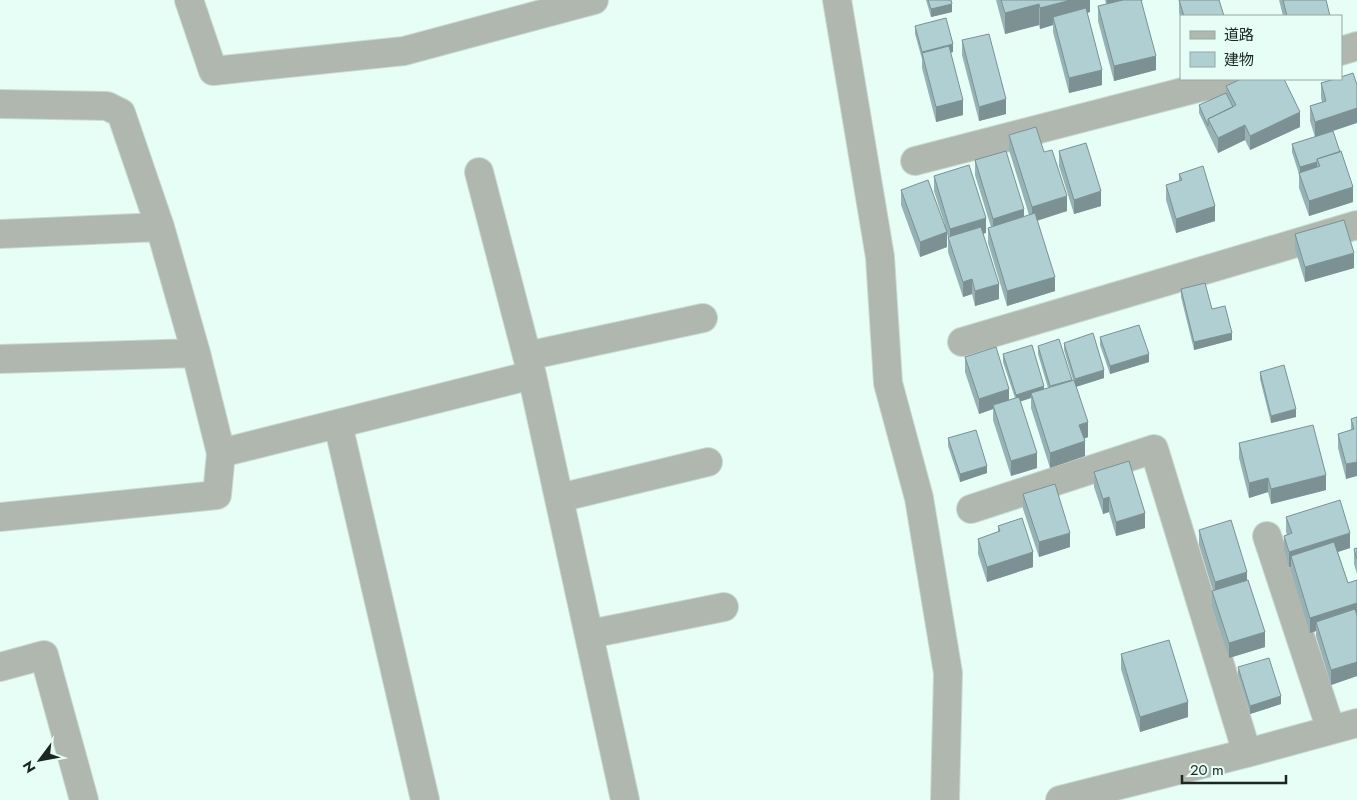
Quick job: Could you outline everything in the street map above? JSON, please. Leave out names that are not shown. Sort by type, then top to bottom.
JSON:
[{"type":"street","points":[[189,0],[213,71],[404,52],[594,0]]},
{"type":"street","points":[[837,0],[880,257],[888,383],[919,498],[948,673],[945,800]]},
{"type":"street","points":[[1342,51],[1357,46]]},
{"type":"street","points":[[915,161],[1229,80]]},
{"type":"street","points":[[0,104],[107,106],[121,114],[160,227],[196,353],[221,453],[217,495],[0,517]]},
{"type":"street","points":[[479,172],[530,365],[625,800]]},
{"type":"street","points":[[962,342],[1357,225]]},
{"type":"street","points":[[0,234],[160,227]]},
{"type":"street","points":[[221,453],[338,424],[530,365],[703,318]]},
{"type":"street","points":[[0,359],[196,353]]},
{"type":"street","points":[[338,424],[425,800]]},
{"type":"street","points":[[971,509],[1154,449],[1247,753]]},
{"type":"street","points":[[559,498],[708,462]]},
{"type":"street","points":[[1267,536],[1331,730]]},
{"type":"street","points":[[590,634],[724,607]]},
{"type":"street","points":[[0,668],[44,655],[84,800]]},
{"type":"street","points":[[1060,800],[1357,723]]},
{"type":"building","points":[[928,0],[951,0],[952,4],[931,9]]},
{"type":"building","points":[[1001,0],[1067,1],[1040,8],[1039,4],[1005,13]]},
{"type":"building","points":[[1123,0],[1141,0],[1156,56],[1114,66],[1098,6]]},
{"type":"building","points":[[1179,0],[1219,0],[1224,15],[1184,15]]},
{"type":"building","points":[[1283,0],[1326,0],[1330,15],[1287,15]]},
{"type":"building","points":[[1086,8],[1102,70],[1069,78],[1053,17]]},
{"type":"building","points":[[946,18],[953,44],[922,52],[915,26]]},
{"type":"building","points":[[989,34],[1006,99],[979,107],[962,40]]},
{"type":"building","points":[[949,46],[963,100],[936,107],[922,53]]},
{"type":"building","points":[[1353,73],[1357,85],[1357,108],[1315,122],[1310,106],[1326,101],[1321,83],[1342,80],[1342,77]]},
{"type":"building","points":[[1239,80],[1284,80],[1300,112],[1250,136],[1245,125],[1218,138],[1208,119],[1236,105],[1226,86]]},
{"type":"building","points":[[1226,93],[1233,107],[1208,119],[1208,126],[1199,105]]},
{"type":"building","points":[[1036,127],[1044,152],[1052,150],[1067,196],[1032,207],[1009,135]]},
{"type":"building","points":[[1333,131],[1340,152],[1317,159],[1317,162],[1300,167],[1292,144]]},
{"type":"building","points":[[1086,143],[1101,191],[1074,200],[1059,151]]},
{"type":"building","points":[[1006,151],[1024,209],[993,219],[975,160]]},
{"type":"building","points":[[1341,151],[1353,187],[1309,201],[1299,173],[1320,166],[1317,159]]},
{"type":"building","points":[[969,165],[986,218],[950,229],[934,176]]},
{"type":"building","points":[[1203,166],[1215,206],[1176,219],[1166,185],[1182,180],[1179,174]]},
{"type":"building","points":[[928,180],[947,232],[920,242],[901,190]]},
{"type":"building","points":[[1035,213],[1055,277],[1007,291],[988,228]]},
{"type":"building","points":[[1344,220],[1354,253],[1305,267],[1295,234]]},
{"type":"building","points":[[981,227],[999,284],[975,291],[972,279],[963,282],[948,237]]},
{"type":"building","points":[[1205,283],[1212,309],[1225,306],[1232,333],[1194,342],[1181,289]]},
{"type":"building","points":[[1139,325],[1149,354],[1110,366],[1100,337]]},
{"type":"building","points":[[1093,333],[1104,370],[1075,379],[1064,343]]},
{"type":"building","points":[[1059,339],[1072,380],[1050,386],[1038,346]]},
{"type":"building","points":[[1032,345],[1044,386],[1016,395],[1003,354]]},
{"type":"building","points":[[996,347],[1009,389],[979,399],[965,357]]},
{"type":"building","points":[[1284,365],[1296,409],[1271,416],[1260,372]]},
{"type":"building","points":[[1074,380],[1088,422],[1079,425],[1085,441],[1050,453],[1031,393]]},
{"type":"building","points":[[1019,397],[1037,453],[1011,461],[993,405]]},
{"type":"building","points":[[1357,417],[1357,462],[1346,464],[1338,434],[1354,429],[1351,419]]},
{"type":"building","points":[[1313,425],[1326,475],[1271,489],[1268,478],[1249,483],[1239,443]]},
{"type":"building","points":[[976,430],[987,466],[960,474],[948,438]]},
{"type":"building","points":[[1129,461],[1145,513],[1116,522],[1109,497],[1103,499],[1094,472]]},
{"type":"building","points":[[1055,484],[1070,533],[1039,542],[1023,494]]},
{"type":"building","points":[[1340,500],[1350,533],[1289,552],[1284,536],[1292,533],[1286,517]]},
{"type":"building","points":[[1022,518],[1033,552],[987,567],[978,539],[1000,531],[998,526]]},
{"type":"building","points":[[1231,520],[1247,572],[1215,582],[1199,530]]},
{"type":"building","points":[[1334,542],[1348,583],[1357,580],[1357,603],[1310,618],[1291,556]]},
{"type":"building","points":[[1357,548],[1357,559],[1354,549]]},
{"type":"building","points":[[1248,580],[1265,632],[1229,643],[1212,591]]},
{"type":"building","points":[[1355,609],[1357,616],[1357,662],[1331,670],[1316,622]]},
{"type":"building","points":[[1169,640],[1188,702],[1140,717],[1121,654]]},
{"type":"building","points":[[1269,658],[1281,696],[1250,706],[1238,667]]}]
